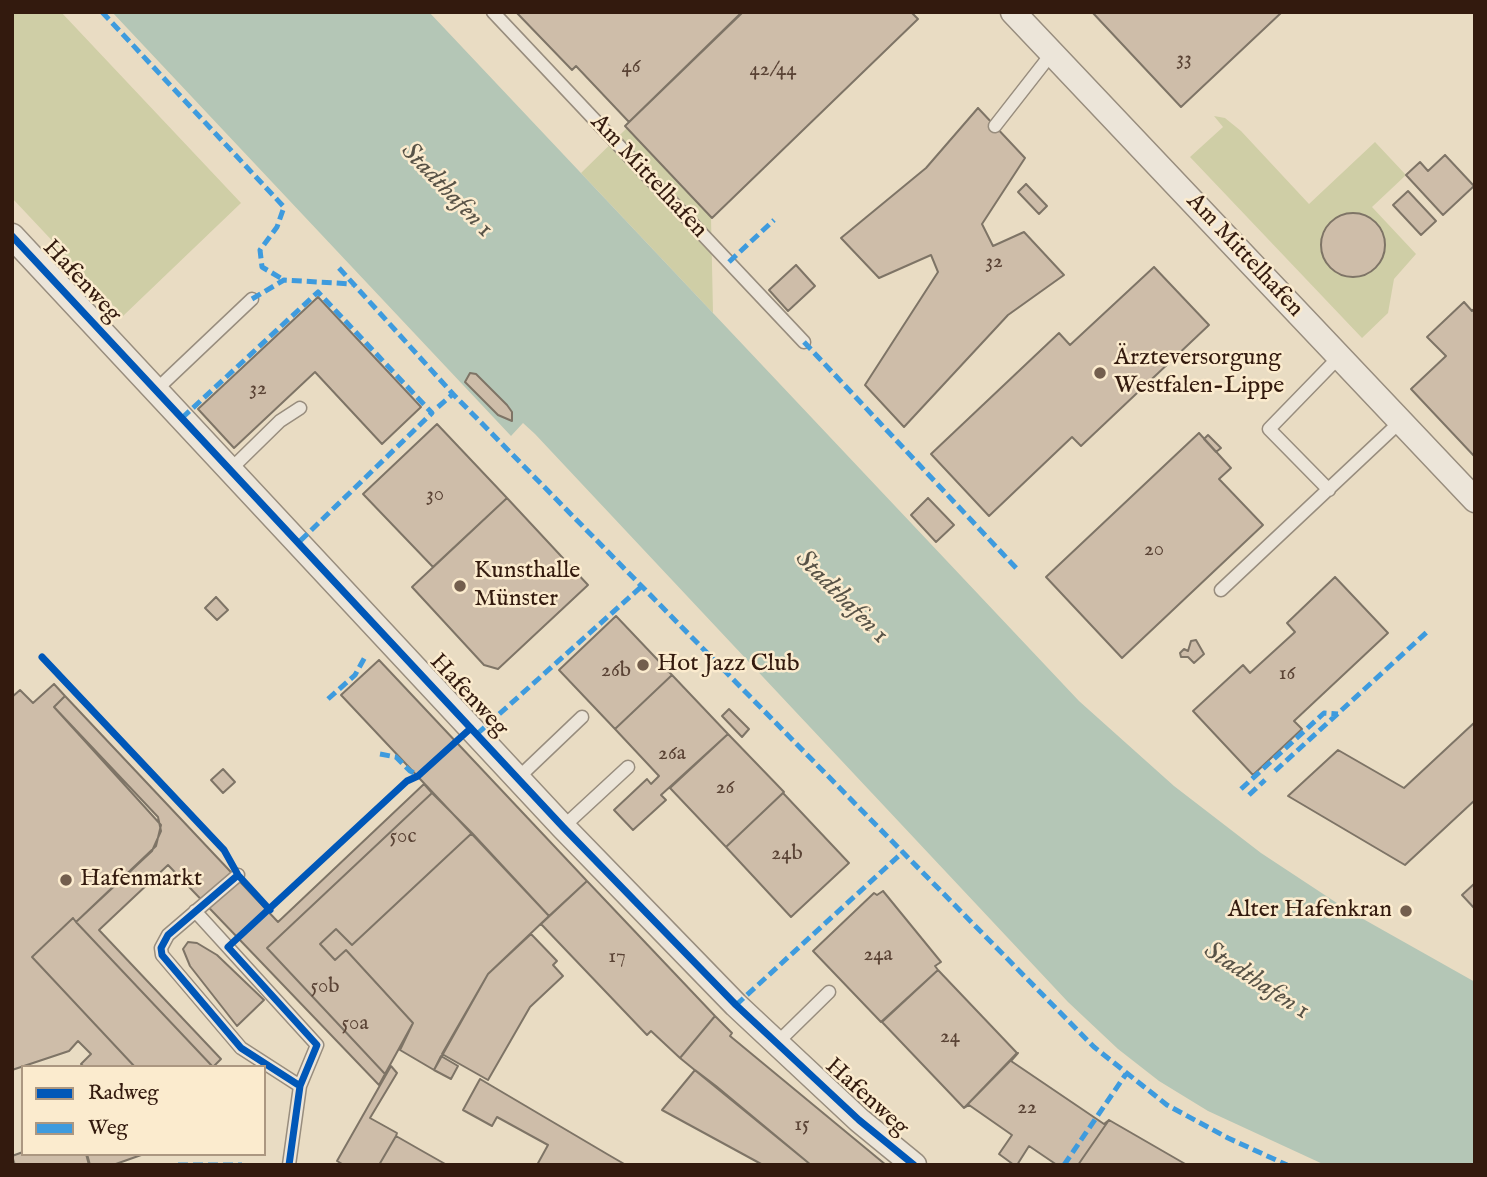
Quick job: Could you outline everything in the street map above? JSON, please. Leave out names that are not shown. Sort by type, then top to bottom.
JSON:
[{"type":"street","name":"Am Mittelhafen","points":[[1013,12],[1475,500]]},
{"type":"street","name":"Hafenweg","points":[[12,236],[564,827],[777,1043],[859,1120],[914,1165]]},
{"type":"lane","name":"Am Mittelhafen","points":[[493,12],[804,342]]},
{"type":"lane","points":[[995,126],[1052,53]]},
{"type":"lane","points":[[156,390],[252,299]]},
{"type":"lane","points":[[1329,490],[1269,429],[1339,357]]},
{"type":"lane","points":[[231,469],[280,421],[300,408]]},
{"type":"lane","points":[[1221,590],[1401,421]]},
{"type":"lane","points":[[518,778],[582,717]]},
{"type":"lane","points":[[564,827],[628,767]]},
{"type":"lane","points":[[238,875],[163,941],[160,948],[164,962],[242,1048],[300,1087]]},
{"type":"lane","points":[[195,911],[317,1045],[300,1087],[289,1165]]},
{"type":"lane","points":[[777,1043],[829,992]]},
{"type":"green space","points":[[12,12],[61,12],[241,203],[123,316],[12,198]]},
{"type":"green space","points":[[718,39],[711,217],[713,313],[581,173]]},
{"type":"green space","points":[[1214,116],[1225,118],[1241,131],[1309,204],[1375,142],[1406,175],[1372,207],[1416,254],[1394,279],[1388,313],[1362,338],[1190,157],[1223,127]]},
{"type":"water","name":"Stadthafen 1","points":[[112,12],[429,12],[1079,701],[1174,786],[1261,853],[1349,911],[1475,982],[1475,1165],[1325,1165],[1208,1111],[1159,1081],[1118,1049],[1068,1002],[535,434],[523,423],[511,436]]},
{"type":"building","points":[[516,12],[741,13],[629,122],[576,66],[572,70]]},
{"type":"building","points":[[743,12],[911,12],[918,19],[712,218],[625,126]]},
{"type":"building","points":[[1092,12],[1282,12],[1181,107]]},
{"type":"building","points":[[978,108],[1025,158],[982,224],[993,246],[1024,232],[1064,275],[1008,315],[904,427],[865,385],[938,272],[931,255],[879,278],[841,238],[926,168]]},
{"type":"building","points":[[1445,155],[1474,186],[1443,215],[1406,175],[1420,162],[1428,171]]},
{"type":"building","points":[[1026,184],[1047,206],[1039,214],[1018,192]]},
{"type":"building","points":[[1408,191],[1436,221],[1421,235],[1393,205]]},
{"type":"building","points":[[1353,213],[1371,219],[1379,227],[1385,245],[1379,263],[1371,271],[1353,277],[1335,271],[1327,263],[1321,245],[1327,227],[1335,219]]},
{"type":"building","points":[[796,265],[815,286],[788,311],[769,290]]},
{"type":"building","points":[[1154,267],[1209,325],[1081,446],[1072,437],[989,516],[931,454],[1059,333],[1070,345]]},
{"type":"building","points":[[318,297],[421,407],[382,444],[315,372],[234,448],[198,409]]},
{"type":"building","points":[[1464,302],[1472,311],[1475,308],[1475,457],[1411,389],[1446,356],[1427,337]]},
{"type":"building","points":[[470,373],[476,374],[507,405],[512,412],[512,421],[498,415],[465,382]]},
{"type":"building","points":[[437,424],[507,498],[433,567],[363,494]]},
{"type":"building","points":[[1199,433],[1231,468],[1219,479],[1263,525],[1122,658],[1046,577]]},
{"type":"building","points":[[1208,435],[1221,448],[1216,452],[1204,439]]},
{"type":"building","points":[[507,498],[588,585],[498,669],[484,665],[412,587]]},
{"type":"building","points":[[928,498],[954,525],[936,542],[911,515]]},
{"type":"building","points":[[1335,577],[1388,633],[1294,721],[1302,729],[1253,775],[1193,711],[1243,665],[1250,673],[1295,632],[1287,623]]},
{"type":"building","points":[[216,597],[228,610],[217,620],[205,608]]},
{"type":"building","points":[[616,616],[672,675],[615,729],[559,670]]},
{"type":"building","points":[[1196,640],[1204,654],[1194,663],[1188,657],[1181,657],[1180,653],[1184,649],[1188,651],[1191,641]]},
{"type":"building","points":[[379,660],[587,881],[549,916],[341,695]]},
{"type":"building","points":[[672,675],[728,734],[661,795],[666,800],[633,830],[614,810],[647,779],[651,784],[659,776],[615,729]]},
{"type":"building","name":"Hafenmarkt","points":[[54,684],[65,696],[54,707],[158,817],[161,831],[152,851],[76,922],[73,918],[32,957],[133,1065],[82,1065],[91,1054],[78,1041],[69,1051],[12,1070],[12,697],[20,690],[33,703]]},
{"type":"building","points":[[65,696],[278,922],[424,784],[432,793],[267,948],[385,1074],[379,1085],[168,865],[99,930],[221,1059],[215,1065],[211,1065],[76,922],[156,846],[161,825],[54,707]]},
{"type":"building","points":[[729,709],[749,729],[742,737],[722,716]]},
{"type":"building","points":[[1475,722],[1475,800],[1405,865],[1288,796],[1338,750],[1404,788]]},
{"type":"building","points":[[728,734],[784,792],[726,847],[670,788]]},
{"type":"building","points":[[223,769],[235,782],[223,793],[211,780]]},
{"type":"building","points":[[432,793],[472,833],[352,945],[336,929],[320,944],[335,960],[346,950],[413,1023],[385,1074],[267,948]]},
{"type":"building","points":[[783,793],[849,863],[791,917],[726,847]]},
{"type":"building","points":[[472,833],[549,916],[488,974],[434,1070],[400,1050],[413,1023],[346,950],[335,960],[320,944],[336,929],[352,945]]},
{"type":"building","points":[[587,881],[715,1016],[680,1058],[651,1031],[647,1035],[541,924]]},
{"type":"building","points":[[1475,883],[1475,909],[1462,895]]},
{"type":"building","points":[[883,891],[941,962],[935,966],[938,970],[881,1022],[813,951],[874,893],[877,895]]},
{"type":"building","points":[[73,918],[211,1065],[133,1065],[32,957]]},
{"type":"building","points":[[531,934],[557,961],[553,965],[563,976],[530,1007],[488,1080],[442,1054],[488,974]]},
{"type":"building","points":[[188,942],[197,943],[217,955],[264,1000],[237,1026],[190,966],[183,949]]},
{"type":"building","points":[[938,970],[1017,1053],[964,1108],[882,1022]]},
{"type":"building","points":[[715,1016],[732,1033],[730,1036],[886,1165],[811,1165],[680,1058]]},
{"type":"building","points":[[1018,1053],[1011,1061],[1104,1124],[1109,1120],[1078,1165],[1057,1165],[1029,1146],[1017,1165],[1014,1165],[999,1154],[1012,1135],[969,1105],[964,1108]]},
{"type":"building","points":[[441,1056],[458,1066],[451,1079],[434,1070]]},
{"type":"building","points":[[391,1066],[397,1073],[370,1118],[397,1133],[396,1136],[379,1165],[344,1165],[337,1161]]},
{"type":"building","points":[[695,1070],[811,1165],[763,1165],[662,1110]]},
{"type":"building","points":[[480,1079],[626,1165],[537,1165],[548,1145],[497,1117],[492,1126],[463,1110]]},
{"type":"building","points":[[1109,1120],[1187,1165],[1078,1165]]},
{"type":"building","points":[[396,1136],[424,1152],[447,1165],[379,1165]]},
{"type":"building","points":[[21,1153],[21,1156],[87,1156],[89,1165],[15,1165],[12,1156]]},
{"type":"building","points":[[88,1156],[138,1156],[113,1165],[90,1165]]},
{"type":"marked path","points":[[102,12],[284,207],[277,227],[260,250],[262,267],[284,280]]},
{"type":"marked path","points":[[729,262],[774,220]]},
{"type":"marked path","points":[[339,268],[453,394],[1094,1047],[1167,1105],[1228,1138],[1287,1165]]},
{"type":"marked path","points":[[252,299],[284,280],[353,284]]},
{"type":"marked path","points":[[182,418],[318,292],[432,413],[299,542]]},
{"type":"marked path","points":[[804,342],[1017,569]]},
{"type":"marked path","points":[[438,407],[453,394]]},
{"type":"marked path","points":[[477,734],[642,586]]},
{"type":"marked path","points":[[1275,771],[1428,631]]},
{"type":"marked path","points":[[328,699],[355,675],[365,657]]},
{"type":"marked path","points":[[1241,789],[1324,713],[1338,714]]},
{"type":"marked path","points":[[380,754],[396,757],[410,771],[419,775]]},
{"type":"marked path","points":[[1249,795],[1265,780]]},
{"type":"marked path","points":[[736,1005],[903,852]]},
{"type":"marked path","points":[[1064,1165],[1126,1074]]},
{"type":"marked path","points":[[178,1165],[242,1165]]},
{"type":"cycle path","points":[[12,236],[563,827],[736,1005],[859,1120],[914,1165]]},
{"type":"cycle path","points":[[42,657],[224,850],[238,875],[270,910]]},
{"type":"cycle path","points":[[289,1165],[300,1086],[317,1045],[228,947],[407,781],[418,776],[471,728]]},
{"type":"cycle path","points":[[238,875],[168,935],[161,948],[162,955],[241,1048],[300,1086]]},
{"type":"place","name":"Ärzteversorgung Westfalen-Lippe","points":[[1100,373]]},
{"type":"place","name":"Kunsthalle Münster","points":[[460,586]]},
{"type":"place","name":"Hot Jazz Club","points":[[643,665]]},
{"type":"place","name":"Hafenmarkt","points":[[66,880]]},
{"type":"place","name":"Alter Hafenkran","points":[[1406,911]]}]
